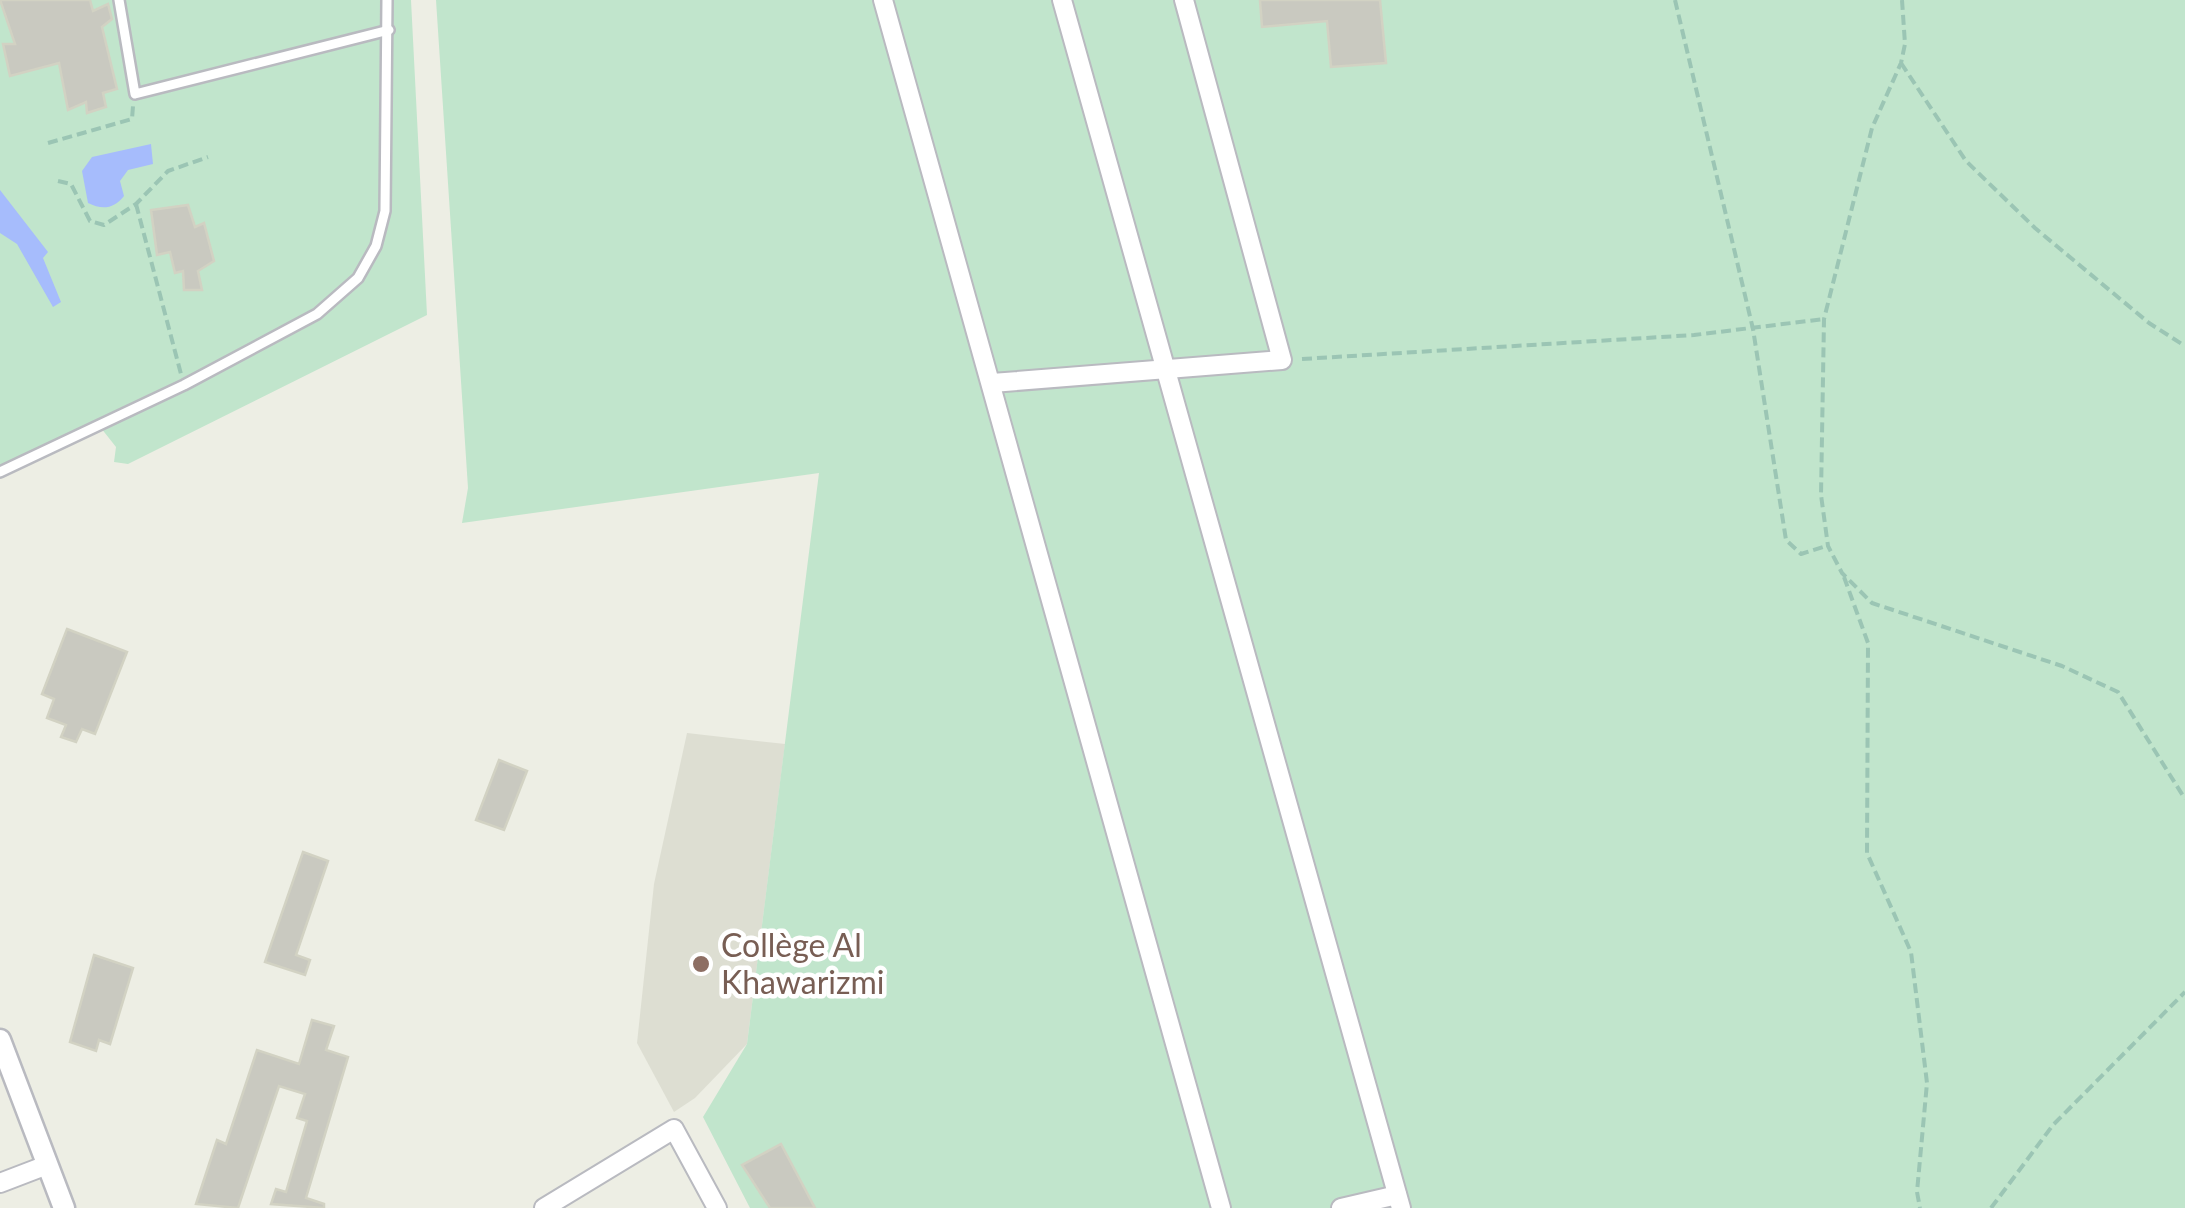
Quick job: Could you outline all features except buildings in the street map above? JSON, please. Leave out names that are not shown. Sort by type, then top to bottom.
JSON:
[{"type":"street","points":[[883,0],[1221,1208]]},
{"type":"street","points":[[1062,0],[1399,1201],[1341,1208]]},
{"type":"street","points":[[992,384],[1282,360],[1184,0]]},
{"type":"street","points":[[0,1040],[7,1076],[64,1208]]},
{"type":"street","points":[[544,1208],[674,1129],[717,1208]]},
{"type":"street","points":[[0,1183],[48,1165]]},
{"type":"lane","points":[[119,0],[135,94],[389,30]]},
{"type":"lane","points":[[0,472],[184,385],[317,314],[346,292],[368,262],[385,211],[387,0]]},
{"type":"path","points":[[1675,0],[1753,329],[1786,540],[1801,554],[1828,546]]},
{"type":"path","points":[[1902,0],[1905,44],[1901,62],[1872,128],[1824,318],[1821,495],[1828,546],[1868,643],[1867,853],[1912,952],[1926,1083],[1917,1192],[1920,1208]]},
{"type":"path","points":[[1901,62],[1966,161],[2035,228],[2149,323],[2185,346]]},
{"type":"path","points":[[48,143],[132,119],[135,94]]},
{"type":"path","points":[[58,181],[71,184],[90,220],[104,225],[136,204],[168,171],[208,156]]},
{"type":"path","points":[[136,204],[184,385]]},
{"type":"path","points":[[1282,360],[1753,329],[1824,318]]},
{"type":"path","points":[[1842,573],[1872,603],[2062,666],[2118,692],[2185,799]]},
{"type":"path","points":[[1991,1208],[2054,1125],[2185,992]]},
{"type":"shaded area","name":"Collège Al Khawarizmi","points":[[687,733],[785,744],[747,1044],[695,1098],[674,1112],[637,1043],[654,884]]},
{"type":"green space","points":[[0,0],[411,0],[427,315],[128,464],[114,462],[116,447],[101,428],[0,472]]},
{"type":"green space","points":[[436,0],[2185,0],[2185,1208],[750,1208],[703,1117],[747,1044],[819,473],[462,523],[468,488]]},
{"type":"water","points":[[151,144],[153,164],[128,170],[120,181],[124,196],[116,204],[98,207],[88,203],[82,171],[92,157]]},
{"type":"water","points":[[0,190],[48,252],[43,258],[61,302],[53,307],[17,244],[0,233]]},
{"type":"place","name":"Collège Al Khawarizmi","points":[[701,964]]}]
